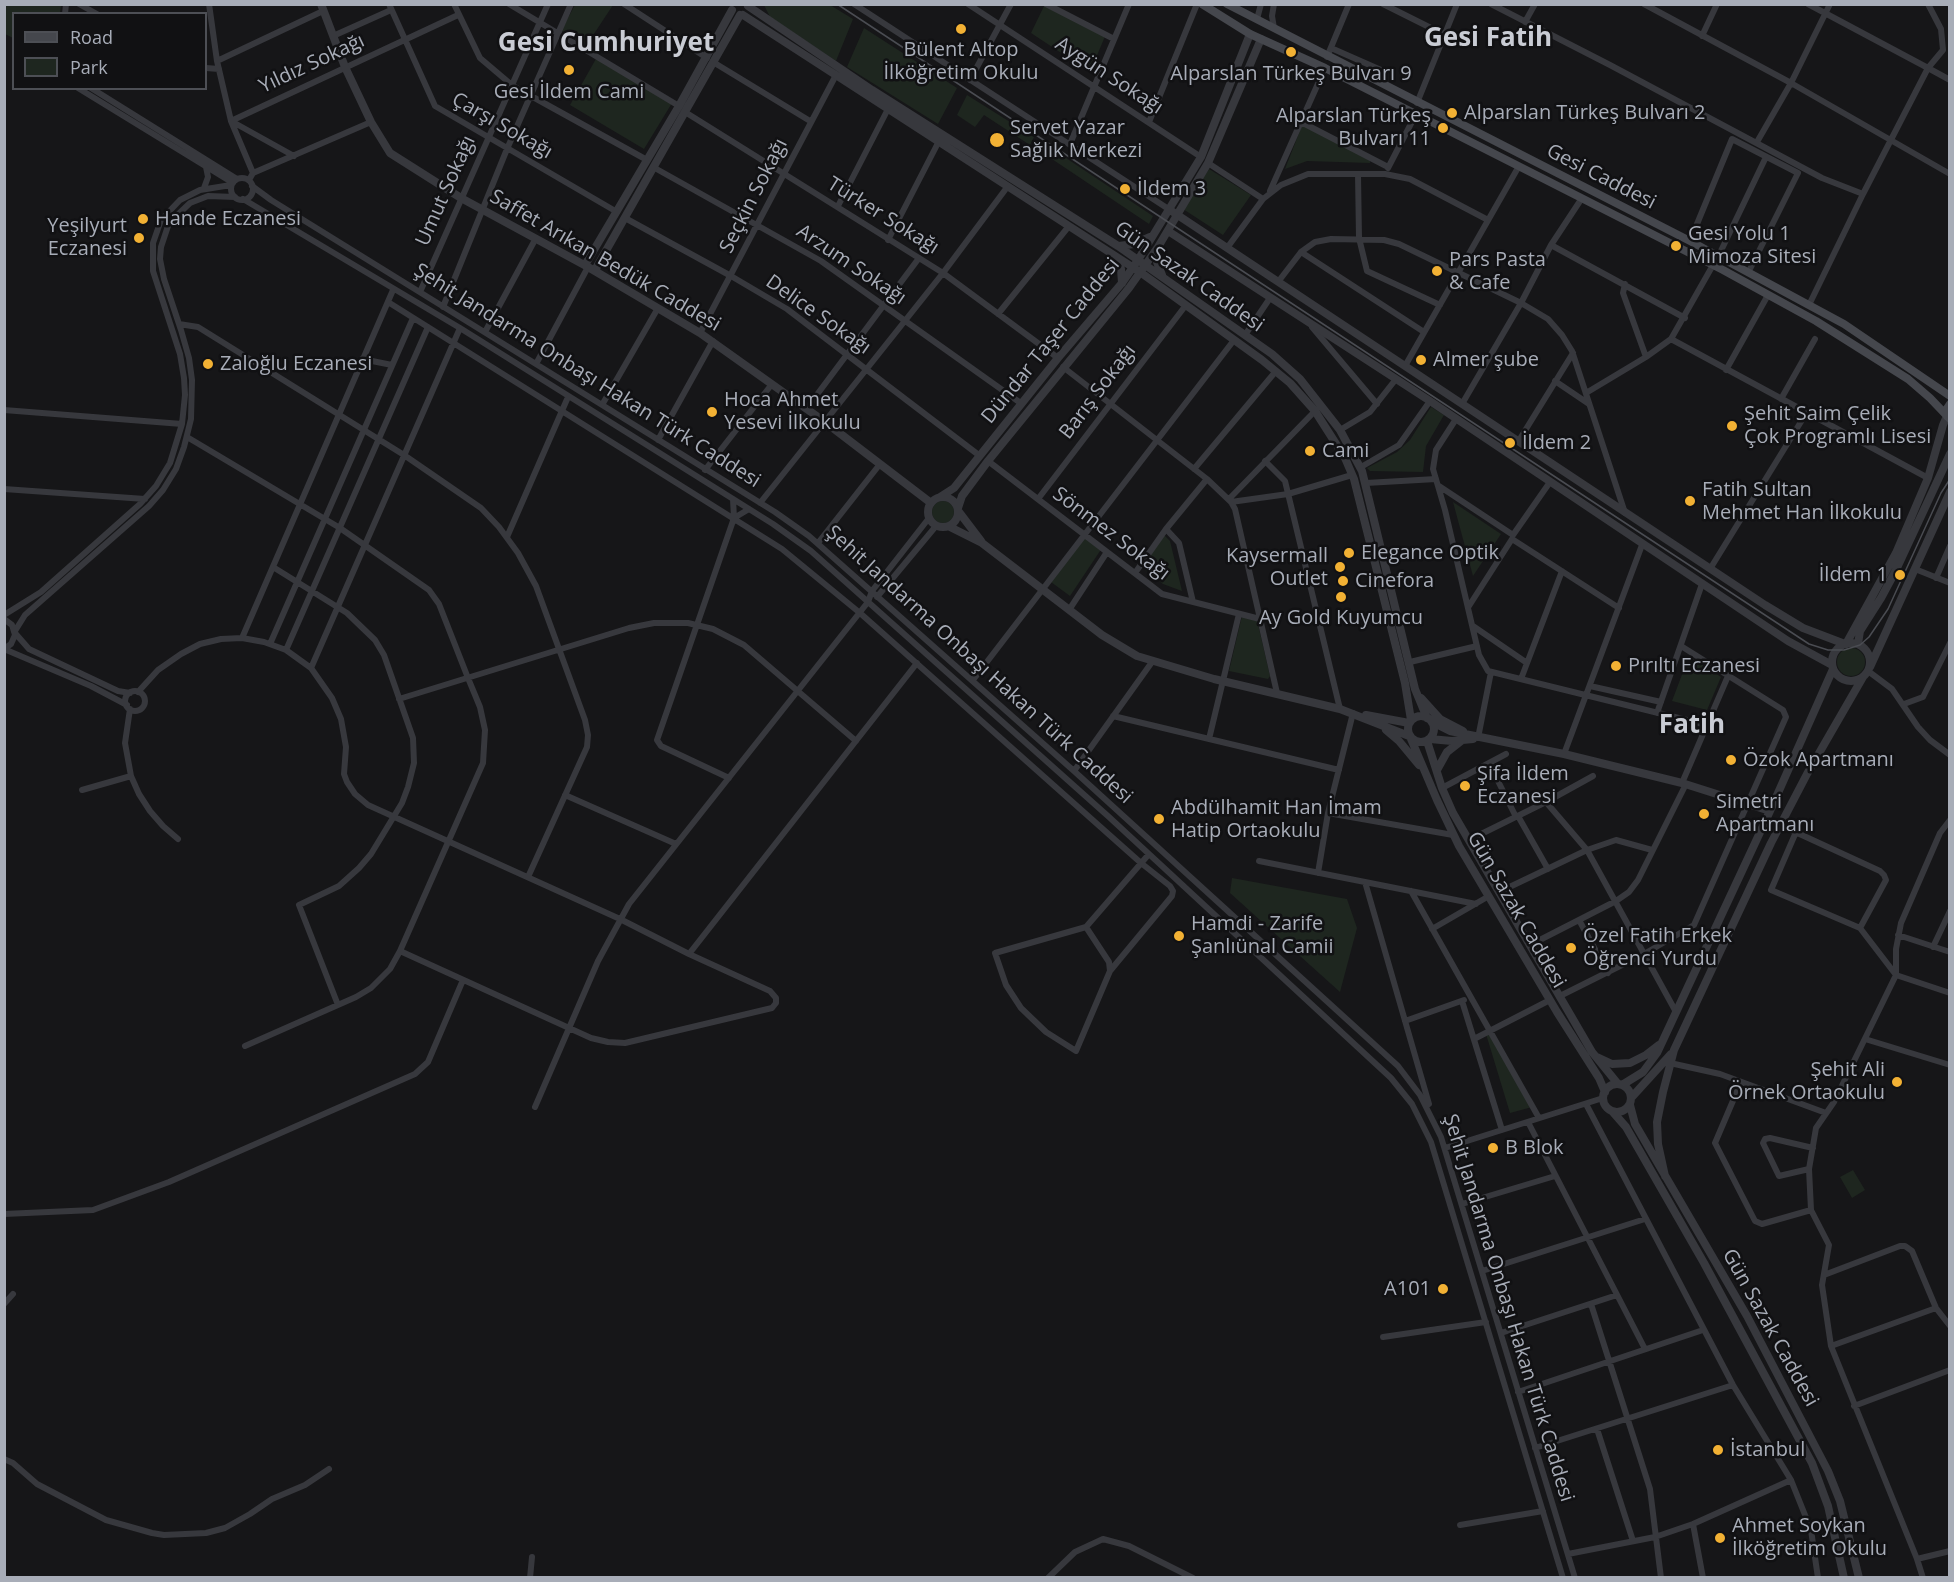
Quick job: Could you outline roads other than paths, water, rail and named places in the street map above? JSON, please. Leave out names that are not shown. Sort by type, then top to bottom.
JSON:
[{"type":"main road","points":[[1202,4],[1261,39],[1268,33],[1271,26]]},
{"type":"main road","name":"Gesi Caddesi","points":[[1227,4],[1329,53],[1418,103],[1690,241],[1768,295],[1834,332],[1896,371],[1924,393],[1948,417]]},
{"type":"main road","points":[[1250,34],[1250,25],[1257,19]]},
{"type":"main road","name":"Gesi Caddesi","points":[[1261,39],[1325,68],[1581,198],[1716,261],[1748,273],[1862,335],[1950,396]]},
{"type":"main road","points":[[1948,417],[1946,410],[1950,404]]},
{"type":"street","points":[[79,4],[93,12]]},
{"type":"street","points":[[138,692],[144,697],[144,705],[138,710],[128,707],[91,686],[4,649],[13,642],[15,632],[26,615],[149,506],[176,469],[187,437],[192,410],[192,380],[189,358],[164,279],[160,259],[161,246],[166,227],[180,211],[195,200],[216,195],[243,199],[251,195],[250,183],[253,173],[231,121],[217,61],[209,4]]},
{"type":"street","points":[[454,4],[480,58],[513,86],[647,160]]},
{"type":"street","name":"Türker Sokağı","points":[[509,4],[682,109],[943,273],[1058,358]]},
{"type":"street","name":"Umut Sokağı","points":[[420,292],[548,4]]},
{"type":"street","points":[[443,307],[507,149],[571,4]]},
{"type":"street","points":[[624,4],[810,122]]},
{"type":"street","name":"Aygün Sokağı","points":[[968,4],[1201,157]]},
{"type":"street","points":[[970,80],[1011,4]]},
{"type":"street","points":[[1046,4],[1114,39]]},
{"type":"street","points":[[1070,144],[1129,4]]},
{"type":"street","points":[[1149,122],[1197,4]]},
{"type":"street","points":[[1257,19],[1261,4]]},
{"type":"street","points":[[1271,26],[1274,4]]},
{"type":"street","points":[[1348,4],[1329,53],[1381,70]]},
{"type":"street","points":[[1383,4],[1445,35]]},
{"type":"street","points":[[1418,103],[1457,4]]},
{"type":"street","points":[[1491,4],[1822,178],[1863,194]]},
{"type":"street","points":[[1525,22],[1535,4]]},
{"type":"street","points":[[1644,4],[1950,174]]},
{"type":"street","points":[[1702,36],[1717,4]]},
{"type":"street","points":[[1808,4],[1950,80]]},
{"type":"street","points":[[1757,142],[1791,84],[1830,4]]},
{"type":"street","points":[[1809,305],[1890,139],[1928,68],[1943,50],[1941,29],[1928,4]]},
{"type":"street","points":[[589,267],[625,218],[710,60],[747,11],[748,5]]},
{"type":"street","name":"Gün Sazak Caddesi","points":[[748,5],[872,90],[1142,262],[1272,354],[1300,379],[1340,430],[1361,467],[1416,689],[1430,720]]},
{"type":"street","points":[[858,5],[1626,514],[1796,624],[1845,644],[1858,644],[1867,652],[1870,659],[1867,672],[1852,681],[1844,680],[1838,676],[1833,667],[1788,641],[1430,401],[1168,231]]},
{"type":"street","points":[[333,36],[390,7]]},
{"type":"street","name":"Çarşı Sokağı","points":[[390,7],[435,106],[617,212]]},
{"type":"street","points":[[710,60],[731,7]]},
{"type":"street","name":"Gün Sazak Caddesi","points":[[731,7],[735,14],[742,15],[1116,256],[1290,383],[1315,411],[1345,458],[1352,476],[1408,695],[1410,721]]},
{"type":"street","points":[[217,61],[322,8]]},
{"type":"street","name":"Saffet Arıkan Bedük Caddesi","points":[[322,8],[345,67],[371,122],[390,153],[462,198],[589,267],[713,341],[807,408],[931,503]]},
{"type":"street","name":"Yıldız Sokağı","points":[[231,121],[458,15]]},
{"type":"street","name":"Dündar Taşer Caddesi","points":[[1142,262],[1154,235],[1201,157],[1250,34]]},
{"type":"street","name":"Dündar Taşer Caddesi","points":[[958,510],[962,496],[988,461],[1142,262],[1158,247],[1208,163],[1261,39]]},
{"type":"street","points":[[207,68],[219,69]]},
{"type":"street","points":[[1270,193],[1325,68]]},
{"type":"street","name":"Seçkin Sokağı","points":[[700,333],[759,225],[836,75]]},
{"type":"street","points":[[81,90],[234,182]]},
{"type":"street","points":[[94,90],[234,182]]},
{"type":"street","points":[[536,364],[617,212],[647,160],[682,109]]},
{"type":"street","points":[[838,206],[888,109]]},
{"type":"street","points":[[1385,174],[1416,114]]},
{"type":"street","points":[[231,121],[294,156]]},
{"type":"street","points":[[253,173],[371,122]]},
{"type":"street","points":[[1301,122],[1388,167]]},
{"type":"street","points":[[1690,241],[1732,140],[1798,173],[1748,273]]},
{"type":"street","points":[[888,240],[939,141]]},
{"type":"street","points":[[1586,393],[1671,339],[1716,261],[1766,157]]},
{"type":"street","points":[[1208,163],[1263,199]]},
{"type":"street","points":[[1405,366],[1519,166]]},
{"type":"street","points":[[204,188],[208,177],[206,167]]},
{"type":"street","name":"Arzum Sokağı","points":[[653,167],[822,261],[1022,404]]},
{"type":"street","points":[[1227,248],[1263,199],[1293,179],[1308,174],[1385,174],[1410,179],[1488,220]]},
{"type":"street","points":[[1358,174],[1359,238],[1367,271],[1440,305]]},
{"type":"street","points":[[250,183],[243,178],[204,188],[185,196],[168,211],[156,232],[152,250],[155,277],[183,366],[185,395],[182,424],[170,463],[145,499],[41,592],[4,617],[12,624],[15,632],[29,649],[118,691],[130,693],[138,692],[164,666],[187,650],[208,642],[242,638],[286,650],[311,668],[332,698],[341,719],[346,747],[344,774],[348,786],[363,802],[620,919],[770,991],[776,998],[776,1003],[772,1008],[625,1043],[597,1040],[400,951]]},
{"type":"street","points":[[234,182],[231,191],[234,196]]},
{"type":"street","name":"Şehit Jandarma Onbaşı Hakan Türk Caddesi","points":[[250,183],[271,200],[760,503],[818,543],[973,680],[1390,1058],[1413,1085],[1432,1116],[1445,1148],[1575,1578]]},
{"type":"street","points":[[760,503],[943,273],[1008,186]]},
{"type":"street","points":[[1462,404],[1521,303],[1551,244],[1581,198]]},
{"type":"street","name":"Şehit Jandarma Onbaşı Hakan Türk Caddesi","points":[[243,199],[460,328],[749,509],[811,551],[1149,854],[1381,1067],[1403,1092],[1418,1114],[1431,1142],[1563,1578]]},
{"type":"street","name":"Delice Sokağı","points":[[625,218],[787,309],[980,456]]},
{"type":"street","points":[[998,315],[1069,226]]},
{"type":"street","points":[[1118,246],[1134,244],[1154,235]]},
{"type":"street","points":[[485,332],[536,238]]},
{"type":"street","points":[[1278,282],[1301,252],[1310,244],[1320,240],[1359,238],[1384,240],[1399,244],[1521,303],[1553,324],[1573,353],[1626,514]]},
{"type":"street","points":[[1551,244],[1685,318]]},
{"type":"street","points":[[1158,247],[1157,262],[1163,277]]},
{"type":"street","points":[[1301,252],[1425,332]]},
{"type":"street","points":[[1116,256],[1125,285],[1156,284]]},
{"type":"street","points":[[807,408],[919,258]]},
{"type":"street","points":[[1625,284],[1623,293],[1646,357]]},
{"type":"street","name":"Dündar Taşer Caddesi","points":[[940,497],[954,488],[1058,358],[1125,285]]},
{"type":"street","points":[[242,638],[393,290]]},
{"type":"street","points":[[1726,370],[1768,295]]},
{"type":"street","points":[[1245,335],[1270,298]]},
{"type":"street","points":[[388,302],[789,554],[860,613],[1141,863],[1170,886],[1173,893],[1110,971],[1076,1051],[1053,1038],[1021,1008],[1006,985],[995,953],[1086,927],[1141,863],[1149,854]]},
{"type":"street","name":"Barış Sokağı","points":[[1038,499],[1186,305]]},
{"type":"street","points":[[602,405],[658,308]]},
{"type":"street","points":[[270,644],[413,318]]},
{"type":"street","points":[[179,324],[198,327],[404,455],[473,502],[507,537],[525,564],[536,586],[585,720],[588,735],[587,747],[528,877]]},
{"type":"street","points":[[1310,324],[1377,404]]},
{"type":"street","points":[[286,650],[429,327]]},
{"type":"street","points":[[311,668],[460,328]]},
{"type":"street","points":[[1671,339],[1928,478]]},
{"type":"street","points":[[1781,399],[1815,339]]},
{"type":"street","points":[[973,680],[1234,340]]},
{"type":"street","points":[[658,440],[713,341]]},
{"type":"street","points":[[1518,442],[1573,353]]},
{"type":"street","points":[[362,360],[392,365]]},
{"type":"street","points":[[1063,367],[1207,479],[1230,500],[1277,693]]},
{"type":"street","points":[[1194,469],[1276,371]]},
{"type":"street","points":[[1340,430],[1370,412],[1396,380]]},
{"type":"street","points":[[1555,381],[1589,404]]},
{"type":"street","points":[[705,470],[772,384]]},
{"type":"street","points":[[507,537],[568,397]]},
{"type":"street","points":[[1361,467],[1399,445],[1430,401]]},
{"type":"street","points":[[4,410],[182,424]]},
{"type":"street","points":[[1230,500],[1315,411]]},
{"type":"street","points":[[1710,569],[1807,412]]},
{"type":"street","points":[[1445,1148],[1586,1104],[1604,1095],[1609,1087],[1620,1085],[1647,1068],[1657,1053],[1770,811],[1833,667],[1834,653],[1845,644],[1889,567],[1928,478],[1943,425],[1948,417]]},
{"type":"street","points":[[1456,419],[1434,455],[1433,469],[1479,655],[1488,671],[1707,725]]},
{"type":"street","points":[[187,437],[366,544],[432,594],[439,604],[484,722],[485,755],[483,763],[390,969],[379,982],[364,993],[246,1046]]},
{"type":"street","points":[[1858,644],[1860,631],[1895,572],[1950,454]]},
{"type":"street","name":"Sönmez Sokağı","points":[[988,461],[1162,594],[1260,619]]},
{"type":"street","points":[[1265,461],[1285,481],[1340,709]]},
{"type":"street","points":[[818,543],[880,464]]},
{"type":"street","points":[[1230,500],[1288,494],[1352,476]]},
{"type":"street","points":[[1135,573],[1166,529],[1207,479]]},
{"type":"street","points":[[1468,606],[1550,482]]},
{"type":"street","points":[[1366,483],[1437,483],[1562,572],[1619,608]]},
{"type":"street","points":[[4,489],[145,499]]},
{"type":"street","points":[[1665,1176],[1658,1144],[1657,1122],[1674,1050],[1780,825],[1867,672],[1950,492]]},
{"type":"street","points":[[958,510],[955,522],[950,527],[936,526],[929,518],[931,503],[940,497],[951,499],[982,543]]},
{"type":"street","points":[[729,778],[661,746],[657,740],[734,518],[733,499]]},
{"type":"street","points":[[734,518],[749,509]]},
{"type":"street","points":[[534,1107],[604,947],[629,904],[860,613],[872,591],[929,518]]},
{"type":"street","points":[[868,602],[879,596],[936,526]]},
{"type":"street","points":[[950,527],[982,543],[1111,642],[1152,662],[1340,709],[1367,718],[1417,742],[1461,741],[1478,738]]},
{"type":"street","points":[[1166,529],[1179,543],[1193,602]]},
{"type":"street","points":[[1564,754],[1642,545]]},
{"type":"street","points":[[1936,578],[1950,546]]},
{"type":"street","points":[[1069,610],[1107,552]]},
{"type":"street","points":[[273,567],[338,607],[363,627],[384,655],[413,738],[414,754],[408,787],[371,854],[353,875],[332,890],[299,905],[338,1005]]},
{"type":"street","points":[[1915,569],[1949,582]]},
{"type":"street","points":[[1521,679],[1562,572]]},
{"type":"street","points":[[1657,713],[1702,584]]},
{"type":"street","points":[[1209,739],[1239,614]]},
{"type":"street","points":[[399,699],[638,626],[662,623],[696,624],[722,632],[744,645],[856,741]]},
{"type":"street","points":[[1473,626],[1527,663]]},
{"type":"street","points":[[1904,704],[1923,697],[1950,643]]},
{"type":"street","points":[[1410,662],[1477,646]]},
{"type":"street","points":[[1560,996],[1689,930],[1697,921],[1786,717],[1786,713],[1681,646]]},
{"type":"street","points":[[1074,771],[1152,662]]},
{"type":"street","points":[[689,954],[917,663]]},
{"type":"street","points":[[1478,738],[1491,672]]},
{"type":"street","points":[[1867,672],[1892,689],[1924,734],[1950,755]]},
{"type":"street","points":[[1530,945],[1616,902],[1635,884],[1684,783],[1728,676]]},
{"type":"street","points":[[1590,686],[1661,702]]},
{"type":"street","points":[[1416,689],[1440,720],[1478,738]]},
{"type":"street","points":[[130,693],[127,697],[125,743],[131,776],[150,811],[178,838]]},
{"type":"street","points":[[1353,713],[1410,721]]},
{"type":"street","points":[[1318,873],[1328,813],[1353,713]]},
{"type":"street","points":[[1113,716],[1339,770]]},
{"type":"street","points":[[1410,737],[1407,729],[1410,721],[1417,716],[1430,720],[1450,732],[1564,754],[1684,783],[1770,811]]},
{"type":"street","points":[[1367,718],[1400,741],[1428,777]]},
{"type":"street","points":[[1429,740],[1434,733],[1430,720]]},
{"type":"street","name":"Gün Sazak Caddesi","points":[[1410,737],[1453,835],[1550,1000],[1595,1071],[1604,1095]]},
{"type":"street","name":"Gün Sazak Caddesi","points":[[1429,740],[1436,771],[1453,813],[1594,1056],[1620,1085]]},
{"type":"street","points":[[1436,771],[1453,745],[1461,741]]},
{"type":"street","points":[[1442,788],[1506,754]]},
{"type":"street","points":[[1489,763],[1548,869]]},
{"type":"street","points":[[82,790],[131,776]]},
{"type":"street","points":[[1469,840],[1593,776]]},
{"type":"street","points":[[565,795],[676,844]]},
{"type":"street","points":[[1546,802],[1587,849],[1676,1012]]},
{"type":"street","points":[[1328,813],[1453,835]]},
{"type":"street","points":[[1923,1578],[1831,1346],[1822,1285],[1829,1245],[1811,1210],[1809,1169],[1816,1128],[1834,1102],[1896,975],[1896,949],[1904,914],[1941,833],[1950,820]]},
{"type":"street","points":[[1780,825],[1878,870],[1884,875],[1886,880],[1860,928]]},
{"type":"street","points":[[1796,832],[1771,890],[1860,928],[1896,975],[1950,993]]},
{"type":"street","points":[[1500,892],[1587,849],[1616,840],[1653,850]]},
{"type":"street","points":[[1259,861],[1476,904]]},
{"type":"street","points":[[1365,882],[1432,1116]]},
{"type":"street","points":[[1411,891],[1539,1118]]},
{"type":"street","points":[[1432,928],[1489,896]]},
{"type":"street","points":[[1933,947],[1950,911]]},
{"type":"street","points":[[1579,920],[1608,973]]},
{"type":"street","points":[[1086,927],[1109,962],[1110,971]]},
{"type":"street","points":[[1898,935],[1950,952]]},
{"type":"street","points":[[4,1214],[93,1210],[169,1182],[415,1074],[428,1062],[463,980]]},
{"type":"street","points":[[1405,1021],[1471,998]]},
{"type":"street","points":[[1474,1039],[1550,1000]]},
{"type":"street","points":[[1462,1001],[1502,1130]]},
{"type":"street","points":[[1865,1039],[1950,1065]]},
{"type":"street","points":[[1594,1056],[1612,1064],[1630,1063],[1646,1055],[1662,1042]]},
{"type":"street","points":[[1604,1095],[1607,1108],[1612,1111],[1622,1111],[1674,1050]]},
{"type":"street","points":[[1670,1063],[1720,1074],[1826,1113]]},
{"type":"street","points":[[1741,1082],[1715,1143],[1754,1219],[1762,1224],[1811,1210]]},
{"type":"street","points":[[1620,1085],[1629,1092],[1630,1101]]},
{"type":"street","name":"Gün Sazak Caddesi","points":[[1630,1101],[1635,1124],[1747,1316],[1828,1471],[1840,1501],[1860,1575]]},
{"type":"street","points":[[1586,1104],[1703,1330],[1733,1385],[1791,1480],[1811,1530],[1818,1578]]},
{"type":"street","name":"Gün Sazak Caddesi","points":[[1612,1111],[1626,1127],[1704,1263],[1808,1457],[1828,1506],[1844,1578]]},
{"type":"street","points":[[1528,1122],[1645,1349]]},
{"type":"street","points":[[1809,1169],[1779,1176],[1763,1143],[1765,1139],[1770,1138],[1813,1148]]},
{"type":"street","points":[[1462,1204],[1555,1176]]},
{"type":"street","points":[[1482,1271],[1645,1219]]},
{"type":"street","points":[[1824,1275],[1905,1246],[1912,1251],[1936,1308],[1950,1326]]},
{"type":"street","points":[[4,1304],[13,1294]]},
{"type":"street","points":[[1501,1333],[1617,1295]]},
{"type":"street","points":[[1591,1304],[1650,1489],[1661,1578]]},
{"type":"street","points":[[1831,1346],[1936,1308]]},
{"type":"street","points":[[1383,1337],[1486,1322]]},
{"type":"street","points":[[1518,1392],[1703,1330]]},
{"type":"street","points":[[1854,1406],[1950,1370]]},
{"type":"street","points":[[1535,1448],[1733,1385]]},
{"type":"street","points":[[1597,1429],[1633,1541]]},
{"type":"street","points":[[4,1459],[13,1463],[37,1484],[105,1520],[164,1534],[206,1533],[225,1528],[272,1499],[305,1485],[329,1469]]},
{"type":"street","points":[[1568,1554],[1655,1537],[1693,1524],[1791,1480]]},
{"type":"street","points":[[1460,1525],[1543,1511]]},
{"type":"street","points":[[1693,1524],[1702,1578]]},
{"type":"street","points":[[1048,1578],[1075,1552],[1103,1539],[1129,1546],[1193,1578]]},
{"type":"street","points":[[1917,1559],[1950,1551]]},
{"type":"street","points":[[530,1578],[532,1557]]},
{"type":"tram line","points":[[837,4],[1809,644],[1828,650],[1844,650],[1860,645],[1869,637],[1888,609],[1941,493],[1950,479]]},
{"type":"place","name":"Bülent Altop İlköğretim Okulu","points":[[961,29]]},
{"type":"place","name":"Alparslan Türkeş Bulvarı 9","points":[[1291,52]]},
{"type":"place","name":"Gesi İldem Cami","points":[[569,70]]},
{"type":"place","name":"Alparslan Türkeş Bulvarı 2","points":[[1452,113]]},
{"type":"place","name":"Alparslan Türkeş Bulvarı 11","points":[[1443,128]]},
{"type":"place","name":"Servet Yazar Sağlık Merkezi","points":[[997,140]]},
{"type":"place","name":"İldem 3","points":[[1125,189]]},
{"type":"place","name":"Hande Eczanesi","points":[[143,219]]},
{"type":"place","name":"Yeşilyurt Eczanesi","points":[[139,238]]},
{"type":"place","name":"Gesi Yolu 1 Mimoza Sitesi","points":[[1676,246]]},
{"type":"place","name":"Pars Pasta & Cafe","points":[[1437,271]]},
{"type":"place","name":"Almer şube","points":[[1421,360]]},
{"type":"place","name":"Zaloğlu Eczanesi","points":[[208,364]]},
{"type":"place","name":"Hoca Ahmet Yesevi İlkokulu","points":[[712,412]]},
{"type":"place","name":"Şehit Saim Çelik Çok Programlı Lisesi","points":[[1732,426]]},
{"type":"place","name":"İldem 2","points":[[1510,443]]},
{"type":"place","name":"Cami","points":[[1310,451]]},
{"type":"place","name":"Fatih Sultan Mehmet Han İlkokulu","points":[[1690,501]]},
{"type":"place","name":"Elegance Optik","points":[[1349,553]]},
{"type":"place","name":"Kaysermall Outlet","points":[[1340,567]]},
{"type":"place","name":"İldem 1","points":[[1900,575]]},
{"type":"place","name":"Cinefora","points":[[1343,581]]},
{"type":"place","name":"Ay Gold Kuyumcu","points":[[1341,597]]},
{"type":"place","name":"Pırıltı Eczanesi","points":[[1616,666]]},
{"type":"place","name":"Özok Apartmanı","points":[[1731,760]]},
{"type":"place","name":"Şifa İldem Eczanesi","points":[[1465,786]]},
{"type":"place","name":"Simetri Apartmanı","points":[[1704,814]]},
{"type":"place","name":"Abdülhamit Han İmam Hatip Ortaokulu","points":[[1159,819]]},
{"type":"place","name":"Hamdi - Zarife Şanlıünal Camii","points":[[1179,936]]},
{"type":"place","name":"Özel Fatih Erkek Öğrenci Yurdu","points":[[1571,948]]},
{"type":"place","name":"Şehit Ali Örnek Ortaokulu","points":[[1897,1082]]},
{"type":"place","name":"B Blok","points":[[1493,1148]]},
{"type":"place","name":"A101","points":[[1443,1289]]},
{"type":"place","name":"İstanbul","points":[[1718,1450]]},
{"type":"place","name":"Ahmet Soykan İlköğretim Okulu","points":[[1720,1538]]},
{"type":"district","name":"Gesi Fatih","points":[[1488,39]]},
{"type":"district","name":"Gesi Cumhuriyet","points":[[606,44]]},
{"type":"district","name":"Fatih","points":[[1692,726]]}]
